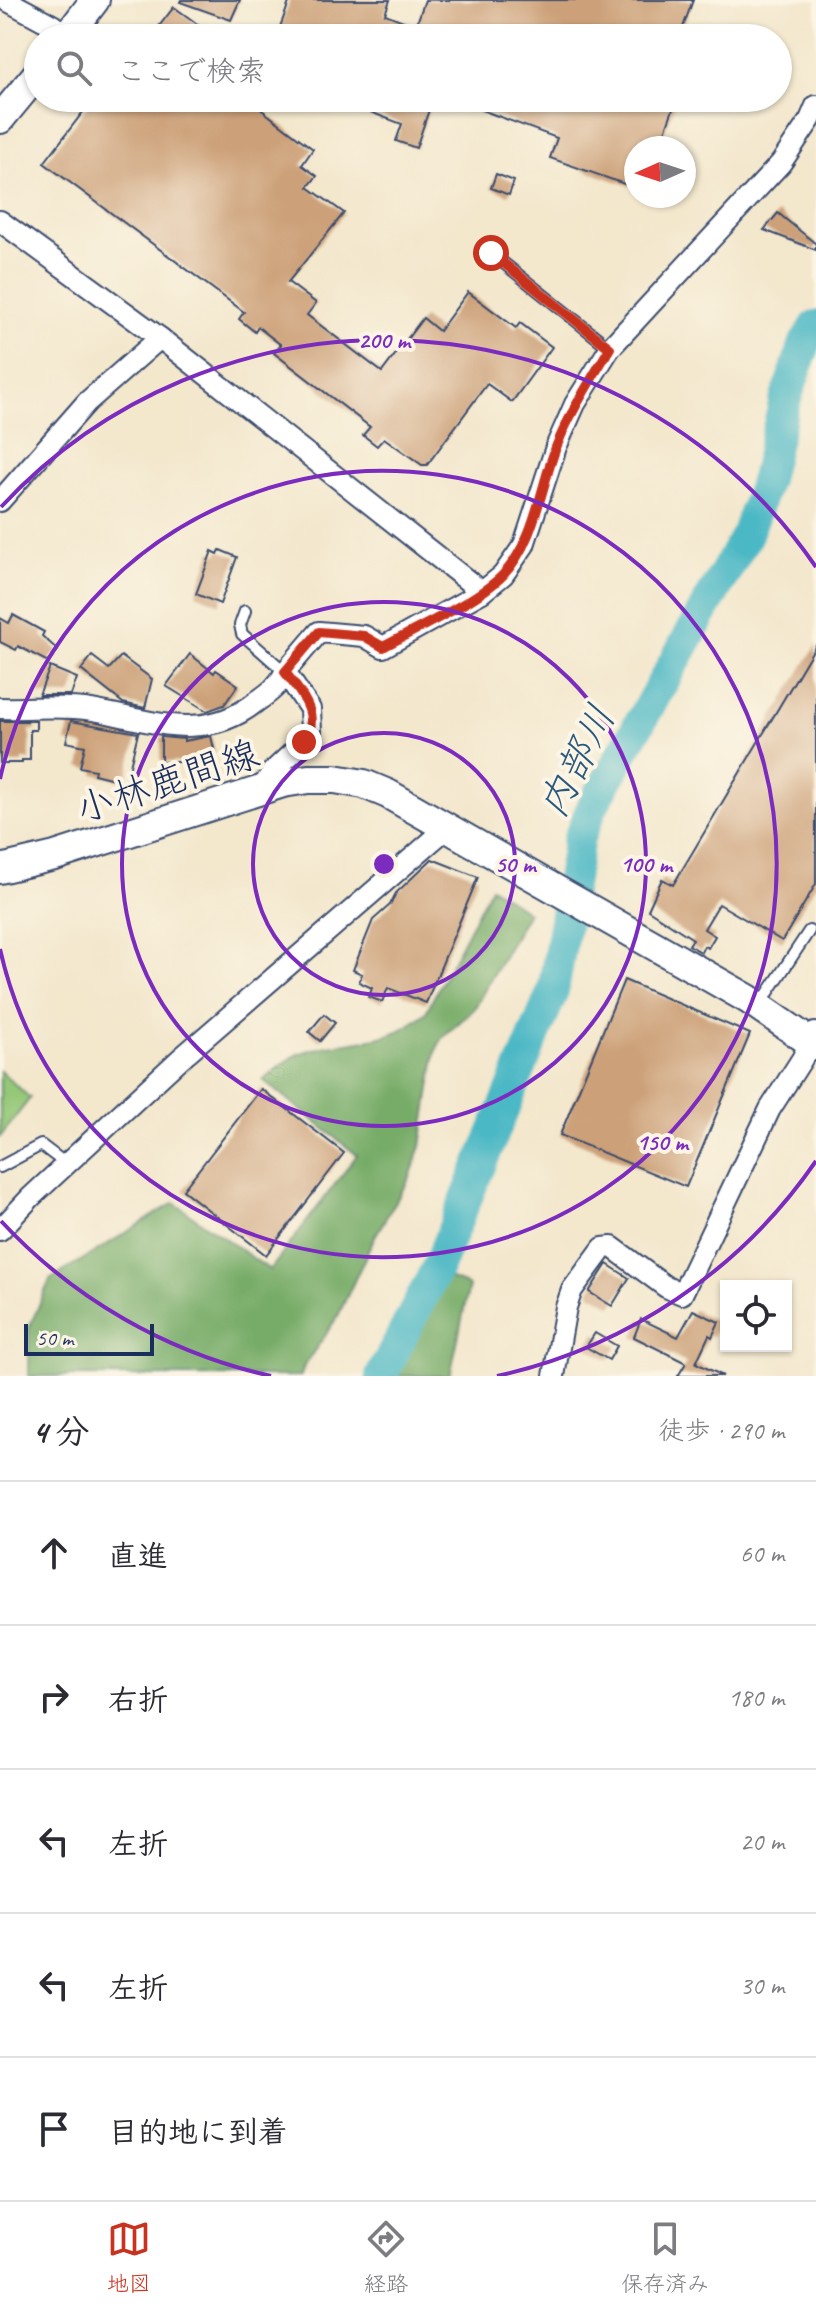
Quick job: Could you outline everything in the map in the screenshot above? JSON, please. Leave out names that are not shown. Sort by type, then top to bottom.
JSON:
[{"type":"main road","points":[[77,24],[95,0]]},
{"type":"main road","points":[[0,119],[24,90]]},
{"type":"main road","name":"小林鹿間線","points":[[0,869],[55,856],[261,790],[308,779],[335,779],[364,784],[496,853],[815,1040]]},
{"type":"street","points":[[6,0],[47,24]]},
{"type":"street","points":[[0,708],[91,710],[145,723],[176,726],[213,724],[239,716],[276,687],[319,632],[364,636],[383,647],[482,592],[503,575],[524,545],[575,404],[610,348],[745,204],[781,163],[814,116]]},
{"type":"street","points":[[0,221],[160,338],[482,592]]},
{"type":"street","points":[[0,501],[87,402],[160,338]]},
{"type":"street","points":[[261,790],[272,772],[304,742],[311,731],[310,709],[285,672]]},
{"type":"street","points":[[0,1230],[181,1058],[448,827]]},
{"type":"street","points":[[554,1376],[572,1290],[603,1248],[612,1247],[666,1287],[682,1294],[770,1109],[815,1040]]},
{"type":"lane","points":[[491,253],[610,348]]},
{"type":"lane","points":[[245,611],[240,625],[242,634],[285,672]]},
{"type":"lane","points":[[759,1006],[809,931]]},
{"type":"lane","points":[[0,1167],[41,1145],[66,1164]]},
{"type":"green space","points":[[491,887],[528,912],[474,1009],[443,1037],[436,1050],[421,1146],[410,1177],[374,1238],[338,1316],[304,1366],[301,1376],[29,1376],[29,1328],[50,1280],[174,1203],[270,1270],[357,1155],[263,1080],[299,1054],[320,1047],[383,1037],[412,1023],[426,1012]]},
{"type":"green space","points":[[0,1071],[30,1098],[0,1137]]},
{"type":"green space","points":[[434,1272],[469,1286],[450,1376],[383,1376]]},
{"type":"building","points":[[181,0],[240,0],[231,20]]},
{"type":"building","points":[[290,0],[390,0],[385,14],[411,24],[281,24]]},
{"type":"building","points":[[425,0],[693,0],[684,24],[417,24]]},
{"type":"building","points":[[174,7],[197,24],[161,24]]},
{"type":"building","points":[[83,112],[264,112],[313,149],[302,165],[317,176],[308,187],[344,213],[288,282],[316,303],[307,315],[382,372],[423,318],[439,331],[468,292],[516,328],[520,323],[552,347],[512,402],[487,384],[427,465],[422,465],[384,438],[377,446],[363,435],[370,427],[274,353],[281,345],[258,327],[255,332],[239,319],[244,312],[44,163]]},
{"type":"building","points":[[370,112],[428,112],[416,148],[396,141],[402,124]]},
{"type":"building","points":[[487,112],[672,112],[663,136],[624,136],[624,184],[550,158],[557,138]]},
{"type":"building","points":[[496,174],[514,181],[509,195],[491,188]]},
{"type":"building","points":[[778,213],[816,244],[816,250],[764,230]]},
{"type":"building","points":[[220,550],[237,557],[220,604],[196,594],[212,551],[218,554]]},
{"type":"building","points":[[13,615],[44,632],[42,636],[58,650],[48,662],[18,646],[16,650],[0,642],[0,618],[9,623]]},
{"type":"building","points":[[816,645],[816,884],[782,941],[719,904],[704,929],[715,936],[708,948],[704,946],[701,952],[689,945],[693,939],[648,910],[662,879],[673,885]]},
{"type":"building","points":[[190,654],[214,673],[216,670],[238,685],[224,705],[207,711],[166,686]]},
{"type":"building","points":[[92,656],[109,669],[121,656],[152,679],[145,708],[123,703],[81,670]]},
{"type":"building","points":[[50,667],[77,678],[71,695],[39,695]]},
{"type":"building","points":[[0,721],[36,721],[36,730],[30,730],[30,760],[0,763]]},
{"type":"building","points":[[71,721],[138,733],[126,782],[80,767],[85,746],[66,742]]},
{"type":"building","points":[[211,736],[215,753],[188,762],[161,762],[161,737],[184,741]]},
{"type":"building","points":[[432,859],[478,877],[426,1003],[388,988],[382,1002],[369,997],[372,988],[359,982],[362,974],[353,970],[373,920]]},
{"type":"building","points":[[624,980],[750,1034],[686,1187],[560,1135]]},
{"type":"building","points":[[324,1014],[335,1023],[320,1041],[309,1032]]},
{"type":"building","points":[[261,1089],[344,1153],[266,1255],[183,1190]]},
{"type":"building","points":[[607,1264],[629,1278],[612,1306],[589,1292]]},
{"type":"building","points":[[693,1310],[719,1322],[696,1363],[723,1376],[678,1376],[686,1363],[634,1337],[641,1319],[678,1337]]},
{"type":"building","points":[[595,1333],[617,1346],[609,1360],[586,1347]]},
{"type":"waterway","name":"内部川","points":[[381,1376],[438,1266],[553,991],[579,838],[593,805],[747,534],[766,479],[784,404],[805,343],[816,326]]},
{"type":"route","points":[[304,742],[311,731],[310,709],[285,672],[319,632],[364,636],[383,647],[482,592],[503,575],[524,545],[556,447],[575,404],[610,348],[491,253]]}]
